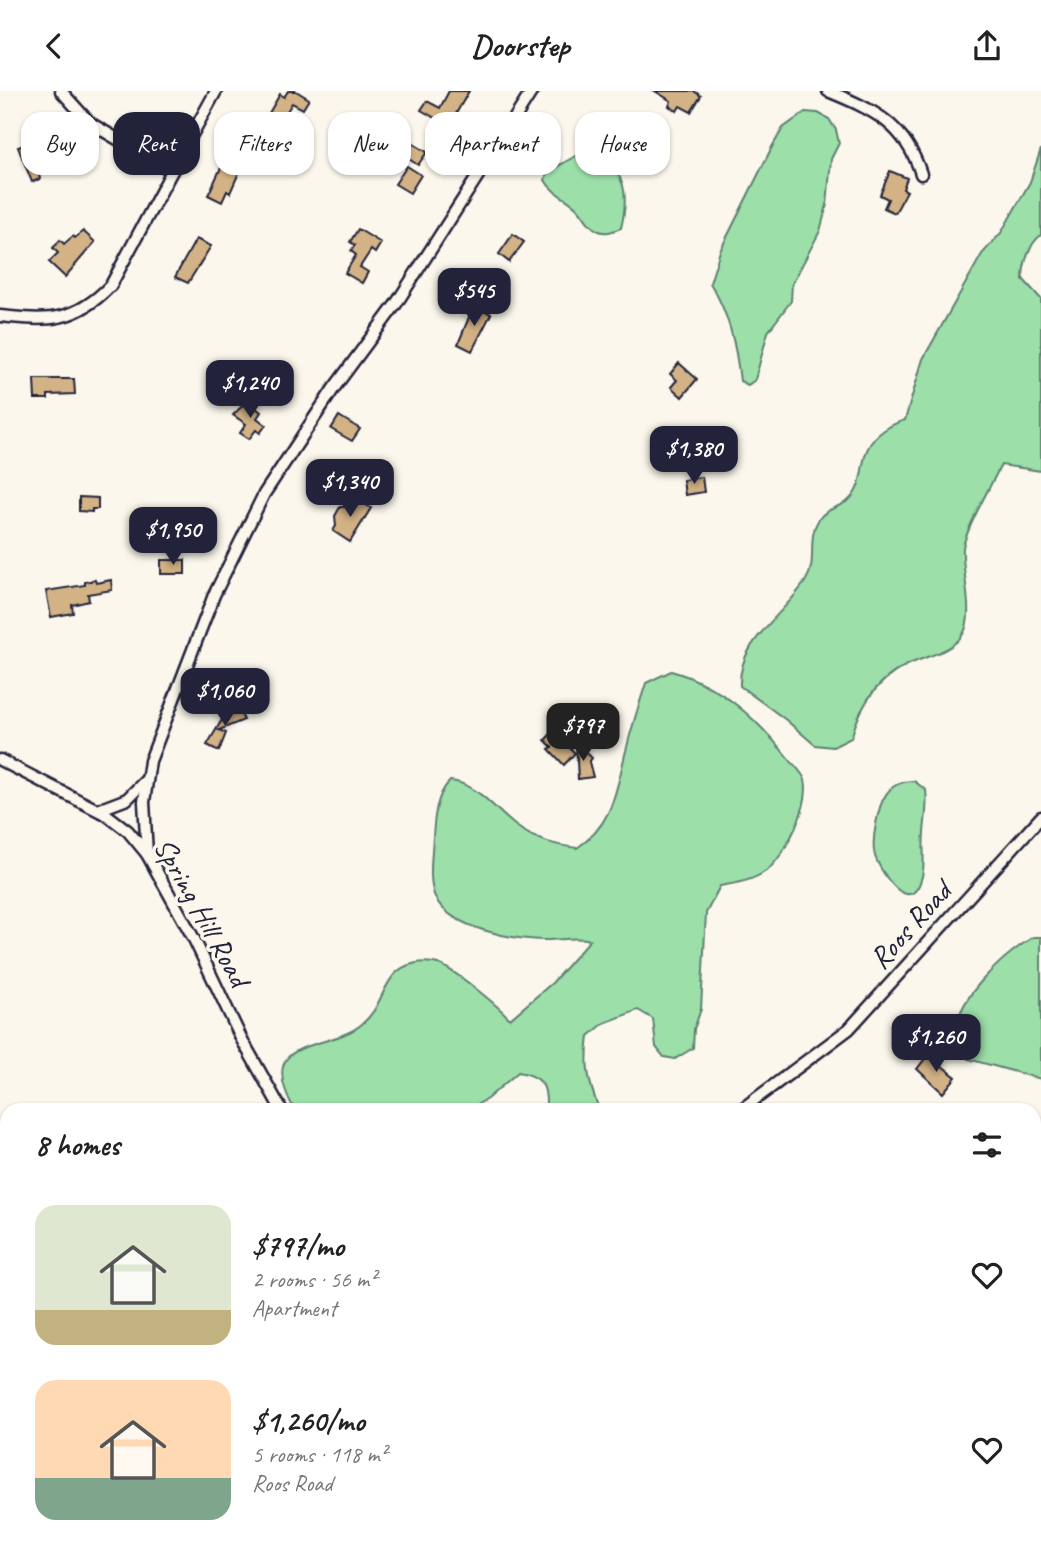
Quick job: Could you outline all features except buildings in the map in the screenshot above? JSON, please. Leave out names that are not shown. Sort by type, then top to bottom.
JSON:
[{"type":"street","points":[[61,91],[90,123],[113,136]]},
{"type":"street","points":[[200,120],[216,91]]},
{"type":"street","points":[[147,854],[143,823],[150,761],[214,595],[264,494],[334,388],[396,304],[532,91]]},
{"type":"street","points":[[828,91],[891,123],[907,140],[921,174]]},
{"type":"street","points":[[0,316],[51,320],[62,318],[91,305],[102,296],[111,285],[170,175]]},
{"type":"street","name":"Spring Hill Road","points":[[0,760],[98,810],[128,831],[147,854],[194,939],[241,1038],[278,1103]]},
{"type":"street","points":[[98,810],[127,799],[146,781]]},
{"type":"street","name":"Roos Road","points":[[750,1103],[849,1029],[1041,817]]},
{"type":"green space","points":[[805,112],[818,113],[829,119],[836,130],[839,143],[831,159],[827,205],[820,231],[792,284],[791,301],[768,332],[755,380],[748,385],[740,381],[731,330],[710,283],[720,251],[772,147],[783,128]]},
{"type":"green space","points":[[1041,149],[1041,235],[1028,255],[1023,279],[1041,299],[1041,471],[1001,465],[974,519],[963,548],[968,618],[961,637],[947,648],[906,666],[884,681],[867,700],[851,738],[833,747],[815,745],[740,686],[746,655],[764,629],[806,580],[811,565],[813,534],[819,519],[850,499],[858,487],[868,448],[875,438],[889,427],[905,420],[923,359],[982,254],[1001,233],[1030,182]]},
{"type":"green space","points":[[575,157],[575,175],[618,175],[622,182],[625,203],[621,228],[607,232],[595,229],[575,206],[552,189],[545,180],[546,175],[561,175],[561,164]]},
{"type":"green space","points":[[671,671],[722,694],[764,730],[805,780],[806,790],[800,816],[781,854],[766,871],[755,877],[720,886],[706,913],[701,1009],[694,1029],[693,1048],[675,1059],[664,1057],[656,1047],[653,1019],[638,1010],[604,1023],[589,1036],[588,1073],[597,1103],[546,1103],[542,1083],[533,1076],[518,1072],[480,1103],[292,1103],[284,1085],[283,1068],[289,1057],[300,1049],[348,1033],[362,1024],[373,1012],[389,981],[403,968],[414,963],[427,962],[445,967],[476,989],[510,1019],[552,983],[590,940],[542,940],[499,934],[468,924],[444,909],[434,894],[431,875],[437,804],[450,781],[460,783],[477,792],[530,835],[577,848],[590,838],[607,816],[646,683]]},
{"type":"green space","points":[[914,781],[926,790],[923,867],[918,887],[913,893],[906,894],[893,885],[882,870],[875,856],[874,840],[880,808],[886,794],[897,784]]},
{"type":"green space","points":[[1033,937],[1041,937],[1041,1079],[968,1059],[957,1040],[957,1025],[970,995],[1008,955]]}]
